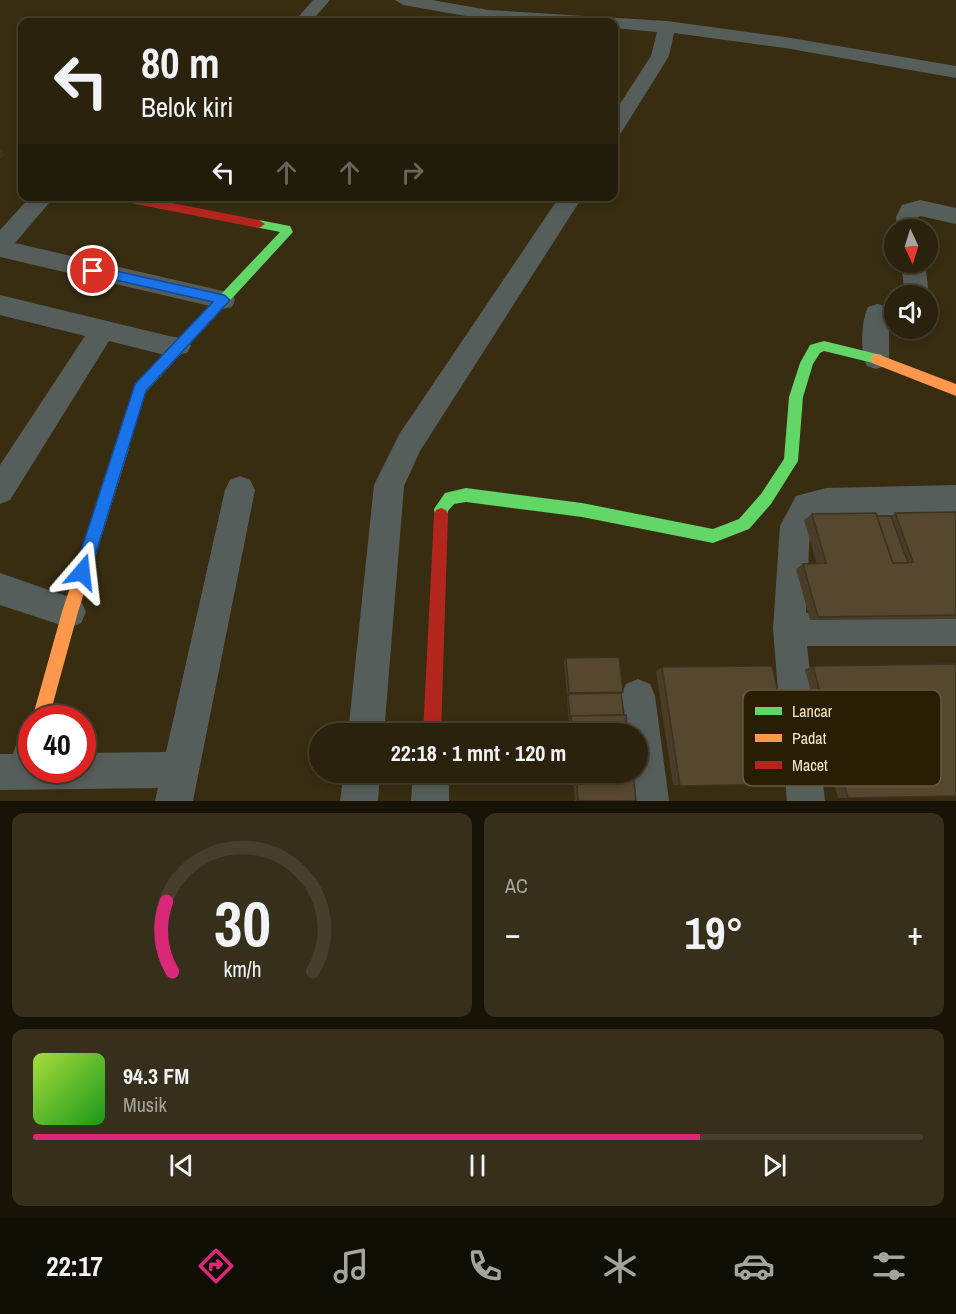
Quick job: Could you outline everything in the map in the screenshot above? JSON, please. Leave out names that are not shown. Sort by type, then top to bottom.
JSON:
[{"type":"street","points":[[306,18],[322,0]]},
{"type":"street","points":[[403,0],[482,18]]},
{"type":"street","points":[[618,23],[708,30],[956,72]]},
{"type":"street","points":[[618,122],[660,56],[671,26]]},
{"type":"street","points":[[40,201],[2,243],[2,249],[224,300]]},
{"type":"street","points":[[44,705],[70,612],[140,388],[285,236],[286,229],[141,201]]},
{"type":"street","points":[[367,723],[389,485],[410,442],[569,201]]},
{"type":"street","points":[[907,219],[910,210],[920,208],[956,216]]},
{"type":"street","points":[[2,307],[169,346],[178,346]]},
{"type":"street","points":[[876,358],[877,314],[884,316]]},
{"type":"street","points":[[0,490],[103,329]]},
{"type":"street","points":[[432,723],[441,509],[450,498],[466,495],[582,510],[713,536],[744,524],[766,499],[791,461],[796,397],[807,363],[815,349],[824,346],[876,358],[956,390]]},
{"type":"street","points":[[96,775],[178,786],[240,490]]},
{"type":"street","points":[[795,690],[789,629],[795,526],[806,506],[826,502],[956,499]]},
{"type":"street","points":[[0,589],[70,612]]},
{"type":"street","points":[[789,629],[956,630]]},
{"type":"street","points":[[638,696],[650,801]]},
{"type":"street","points":[[360,801],[361,783]]},
{"type":"street","points":[[429,801],[430,783]]},
{"type":"street","points":[[805,786],[806,801]]},
{"type":"building","points":[[956,512],[956,615],[818,617],[803,564],[826,563],[812,514],[876,513],[893,563],[913,562],[895,513]]},
{"type":"building","points":[[877,516],[891,516],[908,563],[893,563]]},
{"type":"building","points":[[619,657],[623,692],[569,693],[566,658]]},
{"type":"building","points":[[956,664],[956,796],[848,798],[845,786],[941,786],[941,690],[819,690],[813,666]]},
{"type":"building","points":[[772,666],[777,690],[743,690],[743,785],[680,786],[662,667]]},
{"type":"building","points":[[621,693],[624,715],[570,717],[568,694]]},
{"type":"building","points":[[626,715],[627,723],[572,723],[571,716]]},
{"type":"building","points":[[577,783],[634,783],[636,801],[578,801]]},
{"type":"traffic: fast","points":[[123,445],[140,389],[287,232],[286,229],[259,224]]},
{"type":"traffic: fast","points":[[441,515],[441,509],[450,498],[466,495],[582,510],[713,536],[744,524],[766,499],[791,461],[796,397],[807,363],[815,349],[824,346],[877,359]]},
{"type":"traffic: slow","points":[[877,359],[956,390]]},
{"type":"traffic: slow","points":[[44,705],[70,612],[123,445]]},
{"type":"traffic: jam","points":[[141,201],[259,224]]},
{"type":"traffic: jam","points":[[432,723],[441,515]]},
{"type":"route","points":[[82,572],[140,388],[224,300],[93,271]]}]
